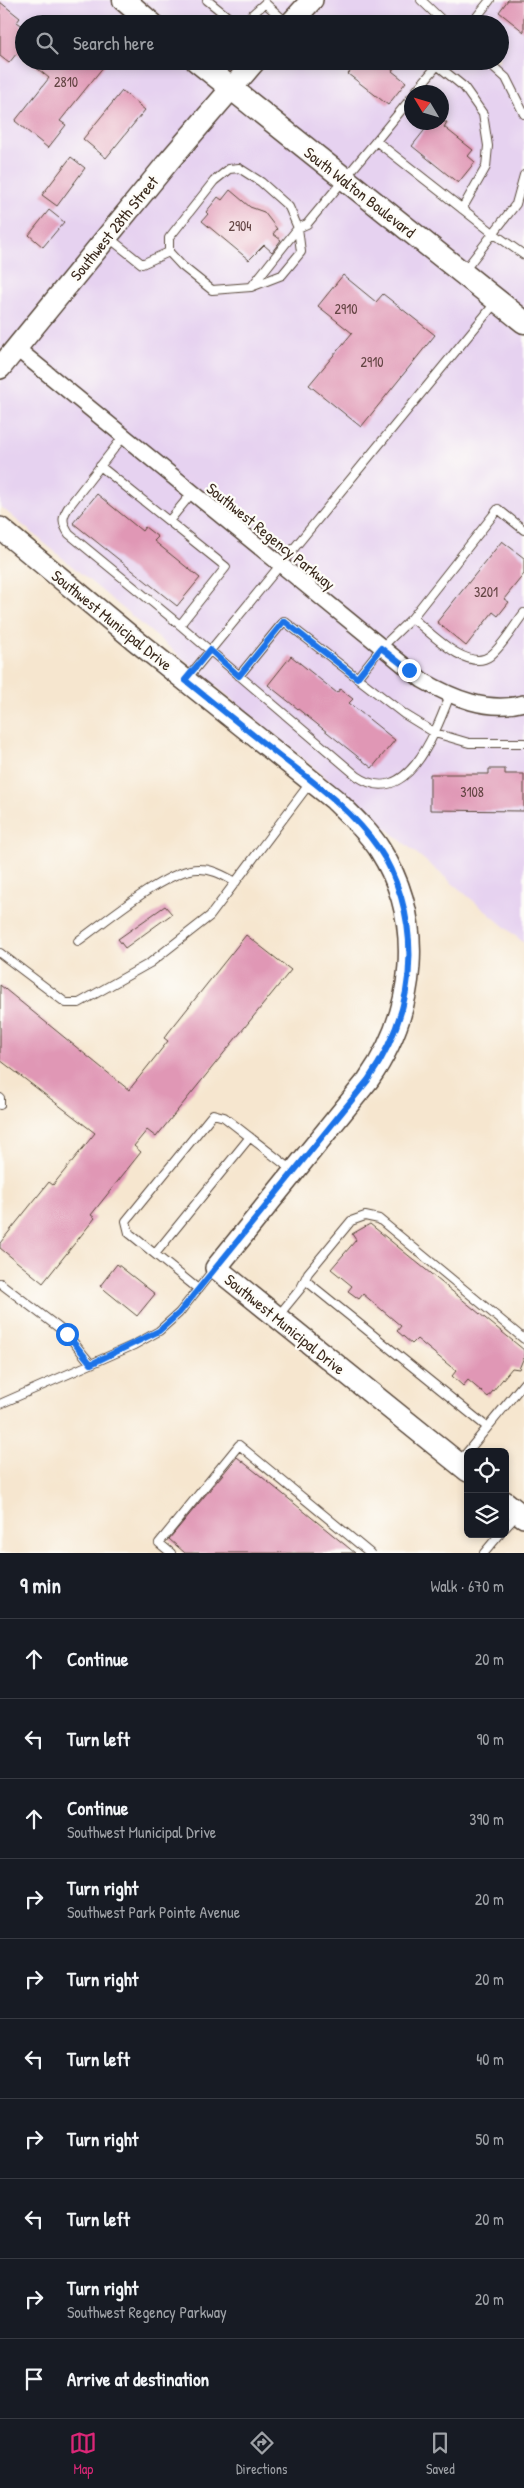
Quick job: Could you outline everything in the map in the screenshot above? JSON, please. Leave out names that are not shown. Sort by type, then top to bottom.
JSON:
[{"type":"main road","points":[[124,0],[142,15]]},
{"type":"main road","name":"South Walton Boulevard","points":[[207,70],[524,322]]},
{"type":"street","points":[[298,15],[312,0]]},
{"type":"street","name":"Southwest 28th Street","points":[[0,368],[107,236],[247,70]]},
{"type":"street","name":"Southwest Regency Parkway","points":[[16,348],[422,680],[450,696],[487,705],[506,707],[524,703]]},
{"type":"street","name":"Southwest Municipal Drive","points":[[0,528],[340,805],[380,850],[397,883],[407,918],[409,966],[404,1007],[384,1057],[368,1080],[216,1268],[463,1467]]},
{"type":"lane","points":[[207,0],[225,15]]},
{"type":"lane","points":[[421,0],[437,15]]},
{"type":"lane","points":[[478,15],[490,0]]},
{"type":"lane","points":[[252,15],[267,2],[280,15]]},
{"type":"lane","points":[[421,85],[433,70]]},
{"type":"lane","points":[[446,70],[464,87],[483,114],[488,146],[486,167],[462,209]]},
{"type":"lane","points":[[497,70],[506,78],[524,114]]},
{"type":"lane","points":[[251,287],[298,228],[307,224],[404,107]]},
{"type":"lane","points":[[376,141],[493,233],[524,254]]},
{"type":"lane","points":[[239,168],[261,182],[289,208],[298,228],[301,252],[282,275],[251,287],[212,290],[182,266],[169,252],[169,238],[214,181],[229,169],[239,168]]},
{"type":"lane","points":[[462,273],[516,204],[524,175]]},
{"type":"lane","points":[[107,236],[142,264],[169,252]]},
{"type":"lane","points":[[185,680],[498,301]]},
{"type":"lane","points":[[123,437],[66,510],[63,516],[63,526],[69,534],[368,784],[380,786],[392,783],[423,756],[435,733],[450,696]]},
{"type":"lane","points":[[100,466],[226,567],[180,625]]},
{"type":"lane","points":[[169,521],[192,493]]},
{"type":"lane","points":[[357,678],[381,648],[412,618],[498,509],[524,530]]},
{"type":"lane","points":[[412,618],[458,654],[470,661],[481,661],[491,655],[524,614]]},
{"type":"lane","points":[[239,676],[284,621],[404,714],[435,733],[469,743],[524,743]]},
{"type":"lane","points":[[0,954],[66,1003],[79,1003],[150,963],[210,916],[312,781]]},
{"type":"lane","points":[[78,941],[174,874],[199,869],[211,870],[236,882]]},
{"type":"lane","points":[[0,1098],[0,1105]]},
{"type":"lane","points":[[198,1289],[129,1233],[126,1221],[213,1114],[224,1117],[294,1172]]},
{"type":"lane","points":[[156,1254],[250,1137]]},
{"type":"lane","points":[[277,1317],[301,1288],[308,1273],[350,1221],[358,1217],[371,1217],[378,1219],[524,1340]]},
{"type":"lane","points":[[0,1404],[91,1364],[159,1331],[179,1313],[216,1268]]},
{"type":"lane","points":[[305,1280],[488,1427]]},
{"type":"lane","points":[[0,1283],[67,1334],[91,1364]]},
{"type":"lane","points":[[463,1467],[488,1427],[524,1383]]},
{"type":"lane","points":[[171,1553],[159,1543],[238,1445],[370,1553]]},
{"type":"lane","points":[[484,1553],[497,1538]]},
{"type":"shaded area","points":[[0,0],[524,0],[524,943],[0,506]]},
{"type":"building","points":[[508,0],[524,0],[524,32],[509,20],[509,15],[503,15],[499,12]]},
{"type":"building","points":[[0,2],[16,15],[15,56],[9,63],[0,56]]},
{"type":"building","points":[[39,70],[101,70],[60,121],[66,125],[48,148],[15,121],[49,78]]},
{"type":"building","points":[[351,70],[393,70],[406,82],[388,105],[348,74]]},
{"type":"building","points":[[122,91],[145,110],[106,158],[83,139]]},
{"type":"building","points":[[425,130],[448,130],[473,150],[468,156],[475,162],[458,183],[412,146]]},
{"type":"building","points":[[71,157],[85,168],[57,206],[42,195]]},
{"type":"building","points":[[230,190],[250,207],[264,212],[277,229],[273,234],[281,240],[272,252],[264,245],[249,260],[202,221],[208,214],[206,212],[218,197],[222,200]]},
{"type":"building","points":[[49,210],[64,222],[43,247],[29,235]]},
{"type":"building","points":[[343,275],[376,302],[383,294],[435,335],[361,427],[309,385],[352,333],[318,306]]},
{"type":"building","points":[[97,494],[142,531],[145,527],[158,537],[154,541],[200,578],[177,606],[73,523]]},
{"type":"building","points":[[502,541],[524,558],[524,574],[504,599],[509,602],[498,616],[493,612],[466,646],[437,622]]},
{"type":"building","points":[[291,656],[337,693],[340,689],[353,699],[349,703],[395,740],[372,768],[268,685]]},
{"type":"building","points":[[489,769],[505,769],[505,774],[524,774],[524,811],[430,810],[430,774],[489,774]]},
{"type":"building","points":[[165,906],[172,914],[125,948],[118,939]]},
{"type":"building","points":[[246,935],[291,970],[156,1137],[147,1130],[134,1146],[141,1152],[91,1215],[95,1218],[43,1283],[0,1248],[0,1243],[49,1182],[53,1185],[95,1133],[0,1060],[0,985],[129,1090],[168,1041],[164,1038]]},
{"type":"building","points":[[370,1224],[524,1350],[524,1357],[519,1369],[512,1368],[488,1397],[468,1380],[463,1386],[452,1376],[456,1371],[417,1339],[412,1344],[397,1331],[401,1326],[363,1294],[359,1299],[348,1291],[352,1286],[331,1269],[356,1240],[352,1234]]},
{"type":"building","points":[[117,1264],[155,1294],[137,1316],[100,1286]]},
{"type":"building","points":[[237,1457],[355,1553],[185,1553],[169,1539]]},
{"type":"route","points":[[67,1334],[91,1364],[134,1345],[159,1331],[179,1313],[368,1080],[384,1057],[395,1035],[404,1007],[410,950],[407,918],[397,883],[380,850],[358,822],[334,799],[185,680],[210,650],[239,676],[284,621],[357,678],[381,648],[409,670]]}]
